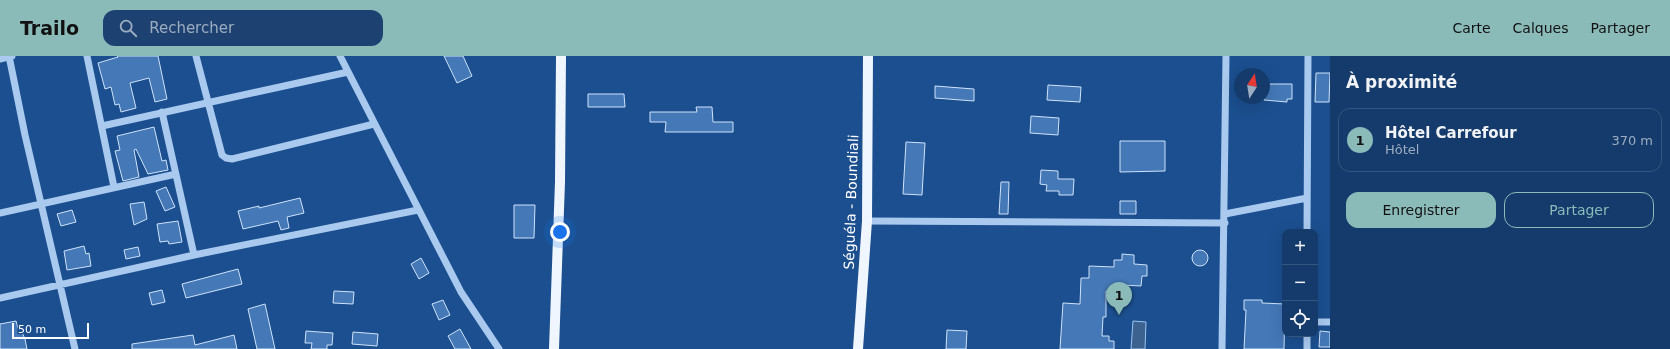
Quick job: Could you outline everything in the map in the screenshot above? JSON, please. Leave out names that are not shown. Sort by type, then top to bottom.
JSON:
[{"type":"main road","points":[[554,349],[560,182],[561,56]]},
{"type":"main road","name":"Séguéla - Boundiali","points":[[858,349],[867,221],[868,56]]},
{"type":"street","points":[[0,59],[10,56],[41,204],[75,349]]},
{"type":"street","points":[[87,56],[114,187]]},
{"type":"street","points":[[196,56],[222,155],[226,158],[232,159],[374,124]]},
{"type":"street","points":[[340,56],[461,292],[499,349]]},
{"type":"street","points":[[1222,349],[1225,223],[1226,56]]},
{"type":"street","points":[[1307,229],[1308,56]]},
{"type":"street","points":[[102,126],[348,72]]},
{"type":"street","points":[[162,112],[194,255]]},
{"type":"street","points":[[0,212],[176,174]]},
{"type":"street","points":[[1225,214],[1307,198]]},
{"type":"street","points":[[0,298],[194,255],[418,210]]},
{"type":"street","points":[[867,221],[1225,223]]},
{"type":"street","points":[[1318,322],[1330,322]]},
{"type":"street","points":[[1307,337],[1307,349]]},
{"type":"water","points":[[1133,321],[1146,322],[1145,349],[1131,349]]},
{"type":"building","points":[[117,56],[158,56],[167,99],[155,102],[149,78],[130,83],[136,108],[121,112],[119,104],[115,105],[111,87],[105,89],[98,63],[118,57]]},
{"type":"building","points":[[444,56],[463,56],[472,76],[457,83]]},
{"type":"building","points":[[1316,73],[1330,73],[1329,102],[1315,102]]},
{"type":"building","points":[[1270,84],[1292,84],[1292,99],[1287,99],[1287,102],[1270,101]]},
{"type":"building","points":[[1048,85],[1081,87],[1080,102],[1047,100]]},
{"type":"building","points":[[935,86],[974,89],[974,101],[935,98]]},
{"type":"building","points":[[588,94],[624,94],[625,107],[588,107]]},
{"type":"building","points":[[696,107],[712,107],[713,122],[733,122],[733,132],[665,132],[666,122],[650,122],[650,112],[697,112]]},
{"type":"building","points":[[1031,116],[1059,118],[1058,135],[1030,133]]},
{"type":"building","points":[[154,127],[162,161],[166,160],[168,170],[148,174],[136,149],[134,150],[139,177],[123,181],[115,151],[120,150],[117,136]]},
{"type":"building","points":[[1120,141],[1165,141],[1165,171],[1120,172]]},
{"type":"building","points":[[906,142],[925,143],[922,195],[903,194]]},
{"type":"building","points":[[1041,170],[1058,171],[1058,179],[1074,179],[1073,195],[1059,195],[1059,191],[1046,191],[1047,185],[1040,184]]},
{"type":"building","points":[[1001,182],[1009,182],[1008,214],[999,214]]},
{"type":"building","points":[[166,187],[175,207],[165,211],[156,191]]},
{"type":"building","points":[[300,198],[304,213],[287,217],[289,228],[281,230],[278,221],[243,229],[238,211],[259,206],[259,208]]},
{"type":"building","points":[[1120,201],[1136,201],[1136,214],[1120,214]]},
{"type":"building","points":[[144,202],[147,219],[134,225],[130,204]]},
{"type":"building","points":[[514,205],[535,205],[534,238],[514,238]]},
{"type":"building","points":[[72,210],[76,222],[61,226],[57,214]]},
{"type":"building","points":[[178,221],[182,242],[169,244],[168,241],[160,242],[157,224]]},
{"type":"building","points":[[84,246],[86,254],[89,253],[91,266],[67,270],[64,251]]},
{"type":"building","points":[[138,247],[140,256],[126,259],[124,250]]},
{"type":"building","points":[[1200,250],[1206,252],[1208,258],[1206,264],[1200,266],[1194,264],[1192,258],[1194,252]]},
{"type":"building","points":[[1122,254],[1134,255],[1134,264],[1147,265],[1147,276],[1142,276],[1141,286],[1121,285],[1121,292],[1106,291],[1106,317],[1103,317],[1102,336],[1109,336],[1109,341],[1114,341],[1114,349],[1060,349],[1063,303],[1080,304],[1081,278],[1089,278],[1089,266],[1114,267],[1114,260],[1122,260]]},
{"type":"building","points":[[421,258],[429,273],[419,279],[411,264]]},
{"type":"building","points":[[238,269],[242,284],[186,298],[182,284]]},
{"type":"building","points":[[162,290],[165,302],[152,305],[149,293]]},
{"type":"building","points":[[334,291],[354,292],[353,304],[333,303]]},
{"type":"building","points":[[443,300],[450,315],[439,320],[432,304]]},
{"type":"building","points":[[1244,300],[1262,300],[1262,303],[1282,304],[1282,337],[1284,337],[1284,349],[1244,349],[1246,310],[1244,310]]},
{"type":"building","points":[[265,304],[275,349],[257,349],[248,309]]},
{"type":"building","points":[[16,321],[18,328],[20,328],[25,339],[27,349],[0,349],[0,324]]},
{"type":"building","points":[[460,329],[471,349],[455,349],[448,336]]},
{"type":"building","points":[[947,330],[967,331],[966,349],[946,349]]},
{"type":"building","points":[[306,331],[333,333],[332,345],[327,345],[327,349],[311,349],[312,343],[305,343]]},
{"type":"building","points":[[1320,331],[1330,332],[1330,347],[1319,347]]},
{"type":"building","points":[[353,332],[378,334],[377,346],[352,344]]},
{"type":"building","points":[[193,335],[195,345],[234,335],[237,349],[132,349],[132,344]]},
{"type":"place","name":"Hôtel Carrefour","points":[[1119,315]]}]
